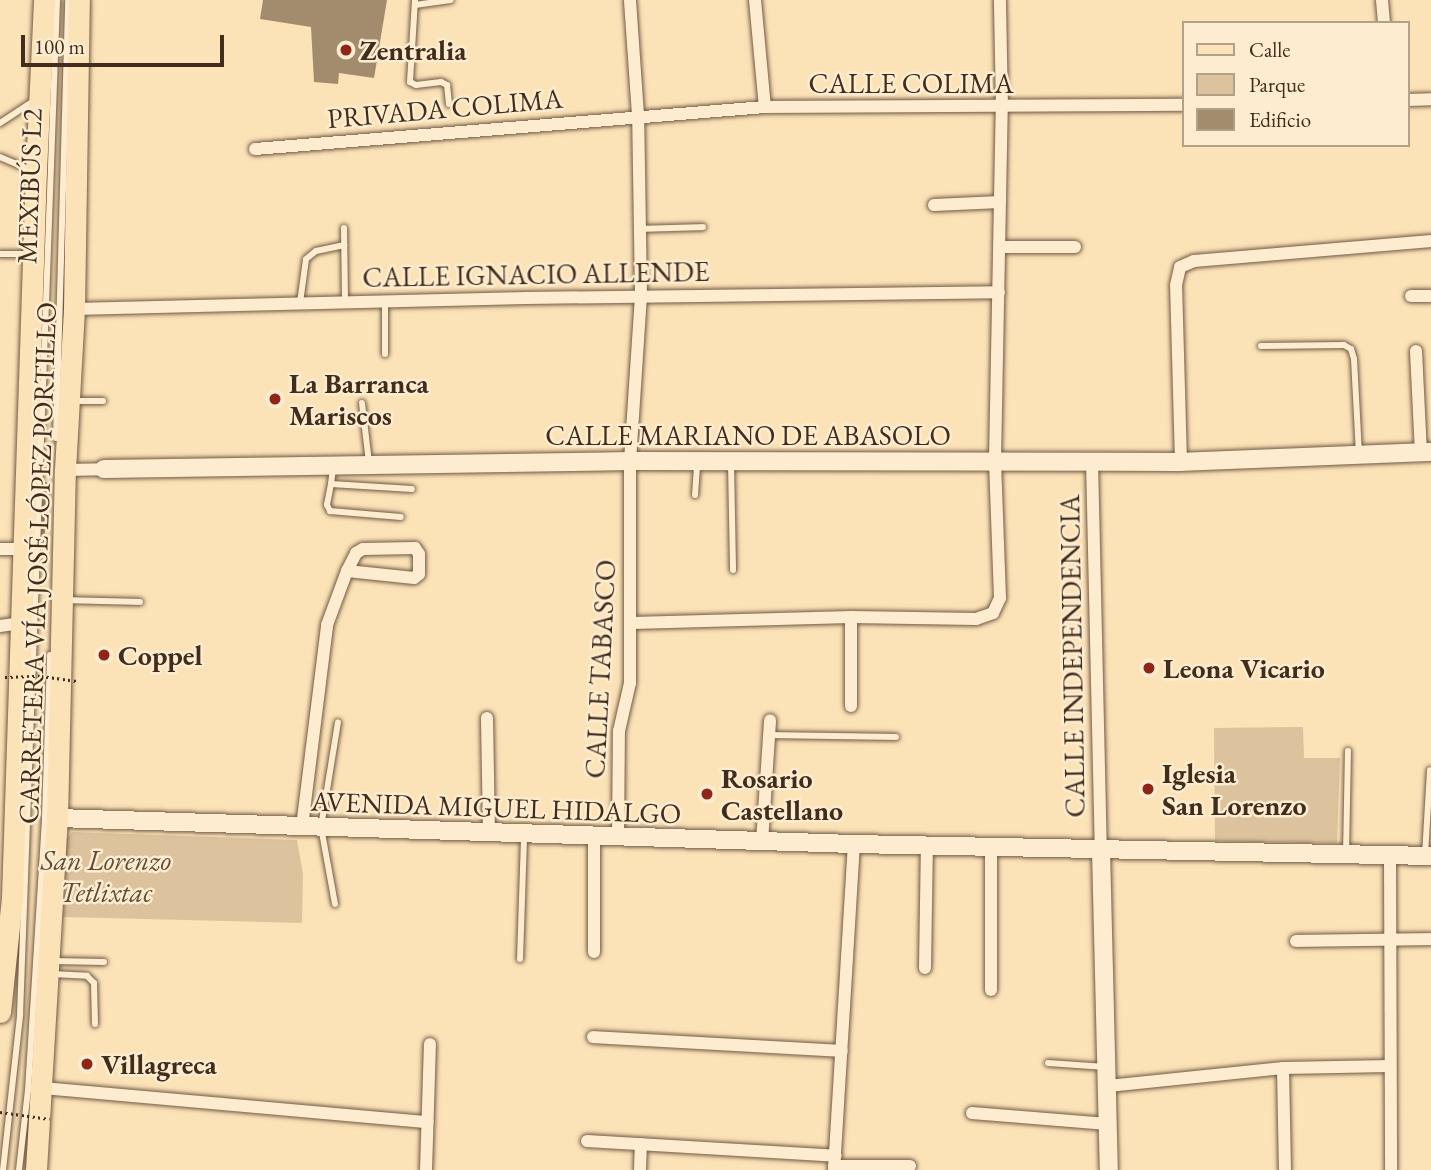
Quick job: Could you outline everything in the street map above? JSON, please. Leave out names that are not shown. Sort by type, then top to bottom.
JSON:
[{"type":"main road","name":"CARRETERA VÍA JOSÉ LÓPEZ PORTILLO","points":[[0,1012],[6,894],[10,624],[23,549],[44,0]]},
{"type":"main road","name":"CARRETERA VÍA JOSÉ LÓPEZ PORTILLO","points":[[36,1170],[43,1088],[57,818],[65,470],[74,309],[79,0]]},
{"type":"street","points":[[34,0],[39,97]]},
{"type":"street","points":[[78,100],[89,0]]},
{"type":"street","name":"CALLE TABASCO","points":[[618,838],[619,731],[630,683],[630,461],[641,297],[638,115],[631,0]]},
{"type":"street","points":[[755,0],[765,107]]},
{"type":"street","points":[[632,623],[850,617],[976,620],[993,613],[1000,598],[995,460],[1002,108],[1000,0]]},
{"type":"street","points":[[1382,0],[1384,21]]},
{"type":"street","points":[[1410,100],[1431,99]]},
{"type":"street","name":"CALLE COLIMA","points":[[638,115],[765,107],[1002,108],[1182,105]]},
{"type":"street","name":"PRIVADA COLIMA","points":[[255,149],[638,115]]},
{"type":"street","points":[[933,205],[1000,202]]},
{"type":"street","points":[[1181,462],[1176,285],[1180,267],[1194,261],[1431,240]]},
{"type":"street","points":[[1000,247],[1075,247]]},
{"type":"street","name":"CALLE IGNACIO ALLENDE","points":[[74,309],[385,301],[999,292]]},
{"type":"street","points":[[1411,296],[1431,296]]},
{"type":"street","points":[[1416,351],[1426,452]]},
{"type":"street","name":"CALLE MARIANO DE ABASOLO","points":[[65,470],[630,461],[1181,462],[1426,452]]},
{"type":"street","name":"CALLE INDEPENDENCIA","points":[[1092,461],[1101,850]]},
{"type":"street","points":[[302,827],[327,625],[347,571],[356,553],[363,548],[415,548],[419,554],[419,574],[414,578],[347,571]]},
{"type":"street","points":[[0,549],[23,549]]},
{"type":"street","points":[[850,617],[850,706]]},
{"type":"street","points":[[487,718],[489,833]]},
{"type":"street","points":[[762,842],[770,720]]},
{"type":"street","name":"AVENIDA MIGUEL HIDALGO","points":[[57,818],[762,842],[1428,856]]},
{"type":"street","points":[[594,837],[594,952]]},
{"type":"street","points":[[835,1164],[855,844]]},
{"type":"street","points":[[925,968],[927,846]]},
{"type":"street","points":[[991,847],[991,990]]},
{"type":"street","points":[[1101,850],[1109,1170]]},
{"type":"street","points":[[1390,857],[1391,1170]]},
{"type":"street","points":[[1296,941],[1431,939]]},
{"type":"street","points":[[593,1037],[842,1051]]},
{"type":"street","points":[[426,1170],[430,1044]]},
{"type":"street","points":[[1108,1086],[1283,1068],[1390,1066]]},
{"type":"street","points":[[1283,1068],[1284,1170]]},
{"type":"street","points":[[43,1088],[427,1122]]},
{"type":"street","points":[[972,1113],[1108,1124]]},
{"type":"street","points":[[587,1141],[835,1164],[910,1166]]},
{"type":"street","points":[[640,1170],[641,1144]]},
{"type":"lane","name":"MEXIBÚS L2","points":[[3,1170],[20,1015],[57,0]]},
{"type":"lane","name":"MEXIBÚS L2","points":[[56,442],[68,0]]},
{"type":"lane","points":[[449,104],[447,85],[416,85],[410,82],[415,2],[451,0]]},
{"type":"lane","points":[[0,123],[39,97]]},
{"type":"lane","points":[[0,157],[36,172]]},
{"type":"lane","points":[[640,229],[703,227]]},
{"type":"lane","points":[[344,228],[345,302]]},
{"type":"lane","points":[[300,303],[306,259],[316,251],[344,245]]},
{"type":"lane","points":[[0,254],[33,254]]},
{"type":"lane","points":[[385,301],[385,354]]},
{"type":"lane","points":[[1261,346],[1344,345],[1351,349],[1354,359],[1359,455]]},
{"type":"lane","points":[[69,401],[103,401]]},
{"type":"lane","points":[[362,403],[369,465]]},
{"type":"lane","points":[[695,495],[697,461]]},
{"type":"lane","points":[[731,461],[733,570]]},
{"type":"lane","points":[[333,466],[327,505],[330,511],[401,517]]},
{"type":"lane","points":[[331,484],[412,489]]},
{"type":"lane","points":[[62,600],[140,602]]},
{"type":"lane","points":[[19,1170],[28,1090],[45,817],[50,650]]},
{"type":"lane","points":[[335,904],[321,827],[338,722]]},
{"type":"lane","points":[[769,735],[896,737]]},
{"type":"lane","points":[[1346,856],[1348,751]]},
{"type":"lane","points":[[1428,856],[1430,771]]},
{"type":"lane","points":[[520,959],[524,834]]},
{"type":"lane","points":[[50,967],[104,962]]},
{"type":"lane","points":[[50,967],[87,976],[94,983],[94,1024]]},
{"type":"lane","points":[[1048,1063],[1108,1067]]},
{"type":"path","points":[[5,677],[41,676],[76,681]]},
{"type":"path","points":[[0,1112],[50,1119]]},
{"type":"green space","points":[[1303,727],[1304,758],[1340,758],[1337,843],[1215,841],[1214,728]]},
{"type":"green space","name":"San Lorenzo Tetlixtac","points":[[72,832],[297,840],[303,874],[302,923],[63,917],[65,841]]},
{"type":"building","name":"Zentralia","points":[[263,0],[387,0],[374,78],[339,73],[338,84],[314,82],[311,27],[260,19]]},
{"type":"building","points":[[45,482],[52,483],[36,595],[29,594]]},
{"type":"place","name":"Zentralia","points":[[346,50]]},
{"type":"place","name":"La Barranca Mariscos","points":[[275,399]]},
{"type":"place","name":"Coppel","points":[[104,655]]},
{"type":"place","name":"Leona Vicario","points":[[1149,668]]},
{"type":"place","name":"Iglesia San Lorenzo","points":[[1148,789]]},
{"type":"place","name":"Rosario Castellano","points":[[707,794]]},
{"type":"place","name":"Villagreca","points":[[87,1064]]}]
